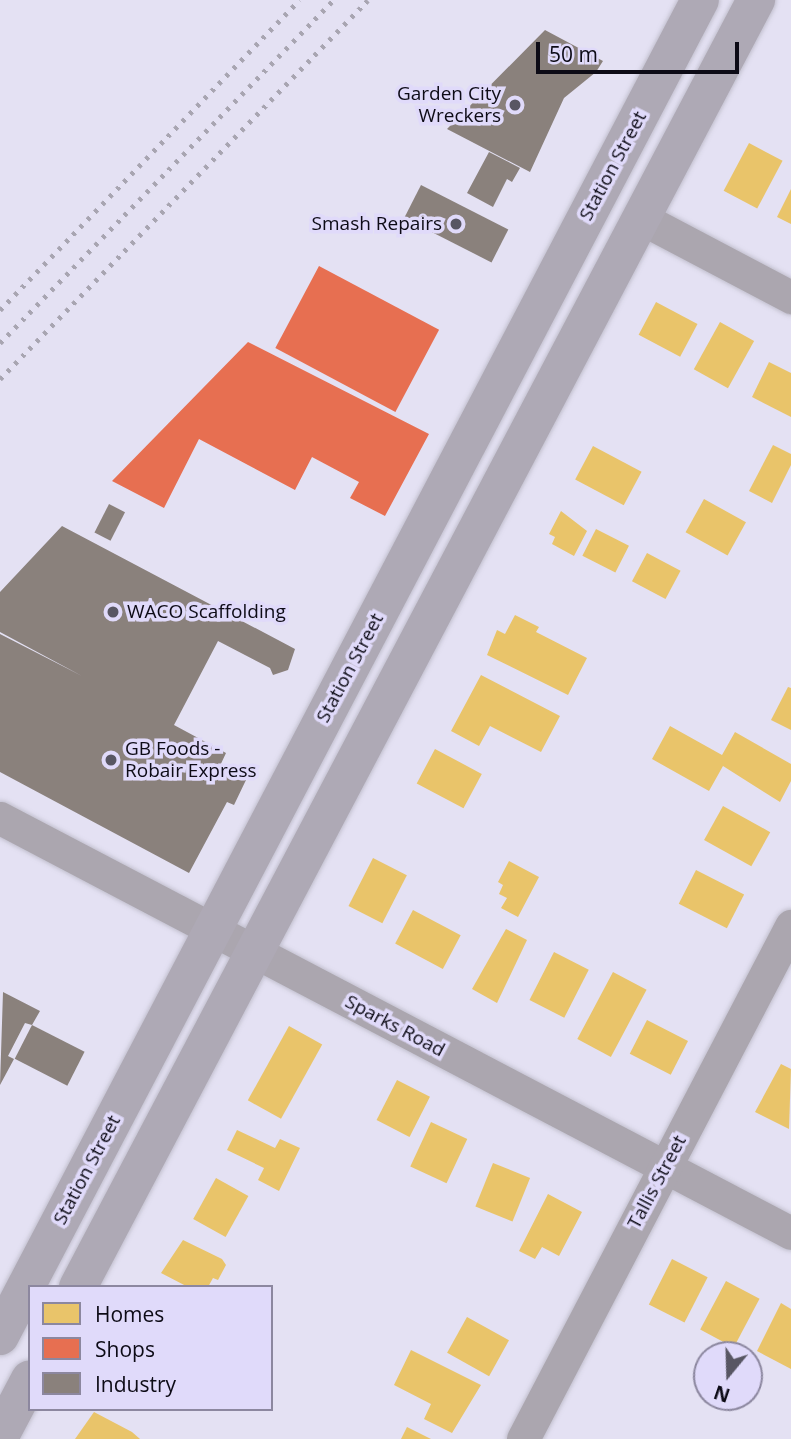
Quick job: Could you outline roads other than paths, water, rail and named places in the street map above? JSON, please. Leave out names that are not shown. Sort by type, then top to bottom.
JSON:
[{"type":"main road","name":"Station Street","points":[[0,1336],[700,0]]},
{"type":"main road","points":[[79,1285],[756,0]]},
{"type":"main road","points":[[0,1436],[28,1383]]},
{"type":"street","points":[[641,218],[791,297]]},
{"type":"street","name":"Sparks Road","points":[[0,818],[212,932],[791,1233]]},
{"type":"street","name":"Tallis Street","points":[[523,1439],[791,926]]},
{"type":"railway","points":[[0,310],[299,0]]},
{"type":"railway","points":[[0,343],[334,0]]},
{"type":"railway","points":[[0,379],[368,0]]},
{"type":"place","name":"Garden City Wreckers","points":[[515,105]]},
{"type":"place","name":"Smash Repairs","points":[[456,224]]},
{"type":"place","name":"WACO Scaffolding","points":[[113,612]]},
{"type":"place","name":"GB Foods - Robair Express","points":[[111,760]]}]
